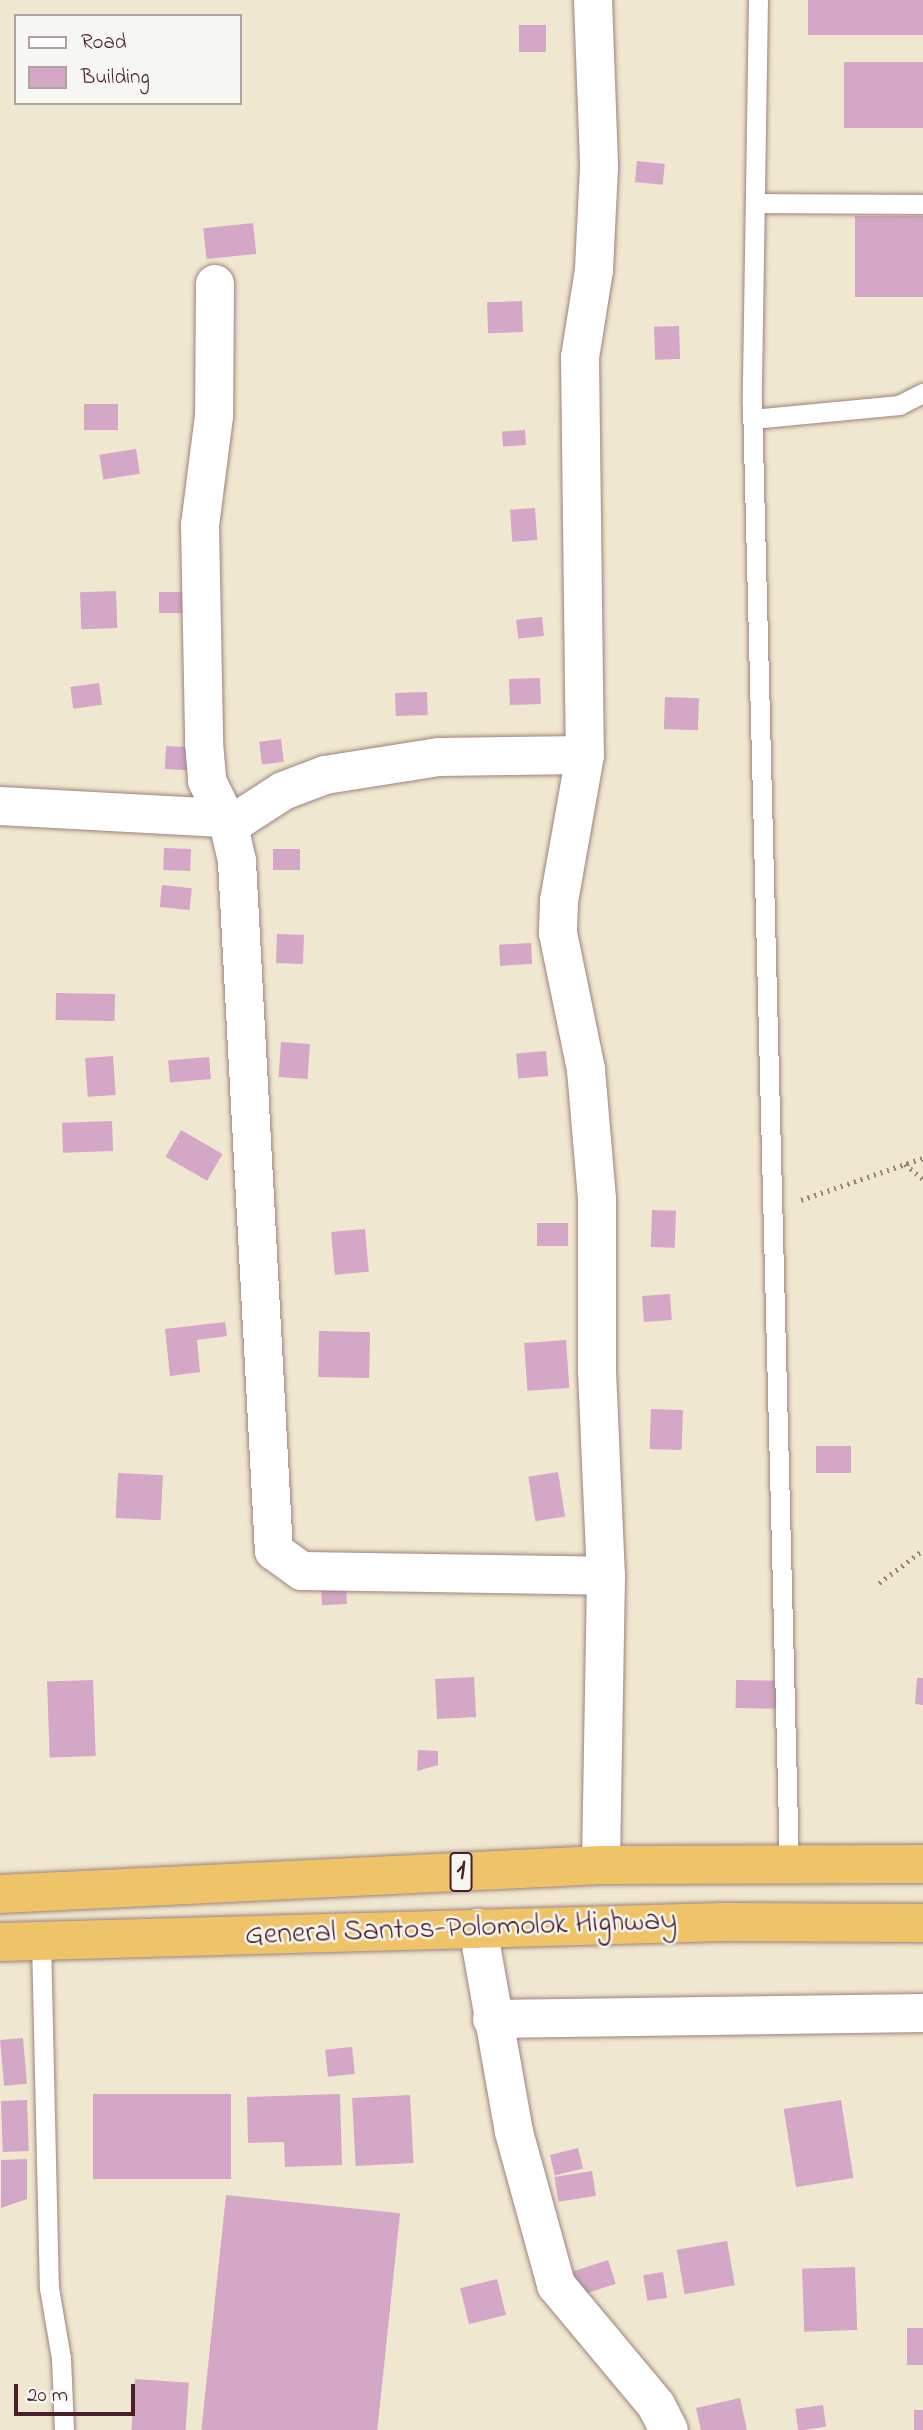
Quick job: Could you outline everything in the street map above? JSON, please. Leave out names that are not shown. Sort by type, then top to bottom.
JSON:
[{"type":"highway","name":"1","points":[[0,1894],[601,1865],[923,1864]]},
{"type":"highway","name":"General Santos-Polomolok Highway","points":[[0,1942],[723,1922],[923,1923]]},
{"type":"street","points":[[593,0],[599,167],[594,270],[580,358],[585,755],[559,901],[558,933],[586,1070],[597,1199],[597,1371],[606,1576],[601,1865]]},
{"type":"street","points":[[215,284],[214,416],[203,472],[199,617],[206,781],[225,822],[240,904],[274,1551],[302,1572],[606,1576]]},
{"type":"street","points":[[0,806],[225,822],[283,791],[325,775],[439,757],[585,755]]},
{"type":"street","points":[[478,1928],[492,2019],[517,2144],[556,2285],[656,2406],[669,2430]]},
{"type":"street","points":[[492,2019],[923,2013]]},
{"type":"lane","points":[[758,0],[752,419],[789,1865]]},
{"type":"lane","points":[[755,203],[923,204]]},
{"type":"lane","points":[[752,419],[899,405],[923,393]]},
{"type":"lane","points":[[41,1940],[49,2288],[61,2358],[64,2430]]},
{"type":"path","points":[[774,1210],[923,1158]]},
{"type":"path","points":[[904,1164],[923,1179]]},
{"type":"path","points":[[879,1583],[923,1550]]},
{"type":"building","points":[[808,0],[923,0],[923,35],[808,35]]},
{"type":"building","points":[[519,25],[546,25],[546,52],[519,52]]},
{"type":"building","points":[[844,62],[923,62],[923,128],[844,128]]},
{"type":"building","points":[[637,161],[665,164],[663,185],[635,182]]},
{"type":"building","points":[[855,216],[923,216],[923,297],[855,297]]},
{"type":"building","points":[[253,223],[256,254],[207,259],[203,228]]},
{"type":"building","points":[[522,301],[523,332],[488,333],[487,302]]},
{"type":"building","points":[[679,326],[680,359],[655,360],[654,327]]},
{"type":"building","points":[[84,404],[118,404],[118,430],[84,430]]},
{"type":"building","points":[[525,430],[526,445],[503,447],[502,432]]},
{"type":"building","points":[[136,449],[140,474],[103,479],[99,455]]},
{"type":"building","points":[[535,508],[537,540],[512,542],[510,510]]},
{"type":"building","points":[[116,591],[117,628],[81,629],[80,592]]},
{"type":"building","points":[[159,592],[187,592],[187,613],[159,613]]},
{"type":"building","points":[[542,617],[544,636],[518,639],[516,620]]},
{"type":"building","points":[[540,678],[541,704],[510,705],[509,679]]},
{"type":"building","points":[[99,683],[102,705],[73,709],[70,687]]},
{"type":"building","points":[[427,692],[428,715],[396,716],[395,693]]},
{"type":"building","points":[[665,697],[699,698],[698,730],[664,729]]},
{"type":"building","points":[[281,739],[284,762],[262,765],[259,742]]},
{"type":"building","points":[[166,746],[200,748],[199,771],[165,769]]},
{"type":"building","points":[[164,848],[191,849],[190,871],[163,870]]},
{"type":"building","points":[[273,849],[300,849],[300,870],[273,870]]},
{"type":"building","points":[[162,885],[192,888],[190,910],[160,907]]},
{"type":"building","points":[[277,934],[304,935],[303,964],[276,963]]},
{"type":"building","points":[[531,943],[532,964],[500,966],[499,945]]},
{"type":"building","points":[[56,993],[115,994],[115,1021],[56,1020]]},
{"type":"building","points":[[281,1042],[310,1044],[307,1079],[279,1077]]},
{"type":"building","points":[[546,1051],[548,1076],[518,1079],[516,1054]]},
{"type":"building","points":[[113,1056],[116,1095],[88,1097],[85,1058]]},
{"type":"building","points":[[209,1057],[211,1079],[170,1082],[168,1061]]},
{"type":"building","points":[[112,1121],[113,1151],[63,1153],[62,1123]]},
{"type":"building","points":[[181,1130],[223,1154],[207,1181],[166,1157]]},
{"type":"building","points":[[652,1210],[676,1211],[675,1248],[651,1247]]},
{"type":"building","points":[[537,1223],[568,1223],[568,1246],[537,1246]]},
{"type":"building","points":[[365,1229],[369,1272],[335,1275],[331,1232]]},
{"type":"building","points":[[670,1294],[672,1320],[644,1322],[642,1296]]},
{"type":"building","points":[[225,1322],[227,1336],[197,1340],[200,1372],[170,1376],[165,1329]]},
{"type":"building","points":[[319,1331],[370,1332],[369,1378],[318,1377]]},
{"type":"building","points":[[566,1340],[569,1388],[527,1391],[524,1343]]},
{"type":"building","points":[[651,1409],[683,1410],[682,1450],[650,1449]]},
{"type":"building","points":[[816,1446],[851,1446],[851,1473],[816,1473]]},
{"type":"building","points":[[558,1472],[565,1516],[535,1521],[528,1477]]},
{"type":"building","points":[[118,1473],[163,1475],[161,1520],[116,1518]]},
{"type":"building","points":[[346,1585],[347,1604],[322,1605],[321,1586]]},
{"type":"building","points":[[474,1677],[476,1717],[437,1719],[435,1679]]},
{"type":"building","points":[[917,1678],[923,1678],[923,1705],[915,1704]]},
{"type":"building","points":[[93,1680],[96,1756],[50,1758],[47,1682]]},
{"type":"building","points":[[736,1680],[781,1681],[781,1709],[736,1708]]},
{"type":"building","points":[[418,1750],[438,1751],[438,1765],[417,1771]]},
{"type":"building","points":[[23,2038],[27,2084],[4,2086],[0,2040]]},
{"type":"building","points":[[352,2047],[355,2074],[328,2077],[325,2050]]},
{"type":"building","points":[[93,2094],[231,2094],[231,2179],[93,2179]]},
{"type":"building","points":[[340,2094],[342,2165],[285,2167],[284,2142],[248,2143],[247,2097]]},
{"type":"building","points":[[410,2095],[414,2163],[356,2166],[352,2098]]},
{"type":"building","points":[[27,2100],[29,2151],[3,2152],[1,2101]]},
{"type":"building","points":[[841,2100],[853,2178],[796,2187],[784,2109]]},
{"type":"building","points":[[578,2148],[583,2168],[555,2175],[550,2155]]},
{"type":"building","points":[[27,2159],[27,2199],[1,2208],[1,2160]]},
{"type":"building","points":[[592,2171],[596,2196],[558,2202],[554,2177]]},
{"type":"building","points":[[226,2195],[400,2213],[377,2430],[201,2430]]},
{"type":"building","points":[[727,2241],[735,2285],[685,2294],[677,2250]]},
{"type":"building","points":[[608,2260],[616,2284],[581,2295],[573,2271]]},
{"type":"building","points":[[855,2267],[857,2330],[804,2332],[802,2269]]},
{"type":"building","points":[[663,2272],[667,2298],[647,2301],[643,2275]]},
{"type":"building","points":[[497,2279],[506,2315],[469,2324],[460,2288]]},
{"type":"building","points":[[907,2328],[923,2328],[923,2365],[907,2365]]},
{"type":"building","points":[[135,2379],[189,2383],[186,2430],[131,2430]]},
{"type":"building","points":[[740,2398],[747,2430],[701,2430],[696,2408]]},
{"type":"building","points":[[823,2405],[826,2427],[798,2430],[795,2409]]},
{"type":"building","points":[[914,2410],[923,2410],[923,2430],[914,2430]]}]
